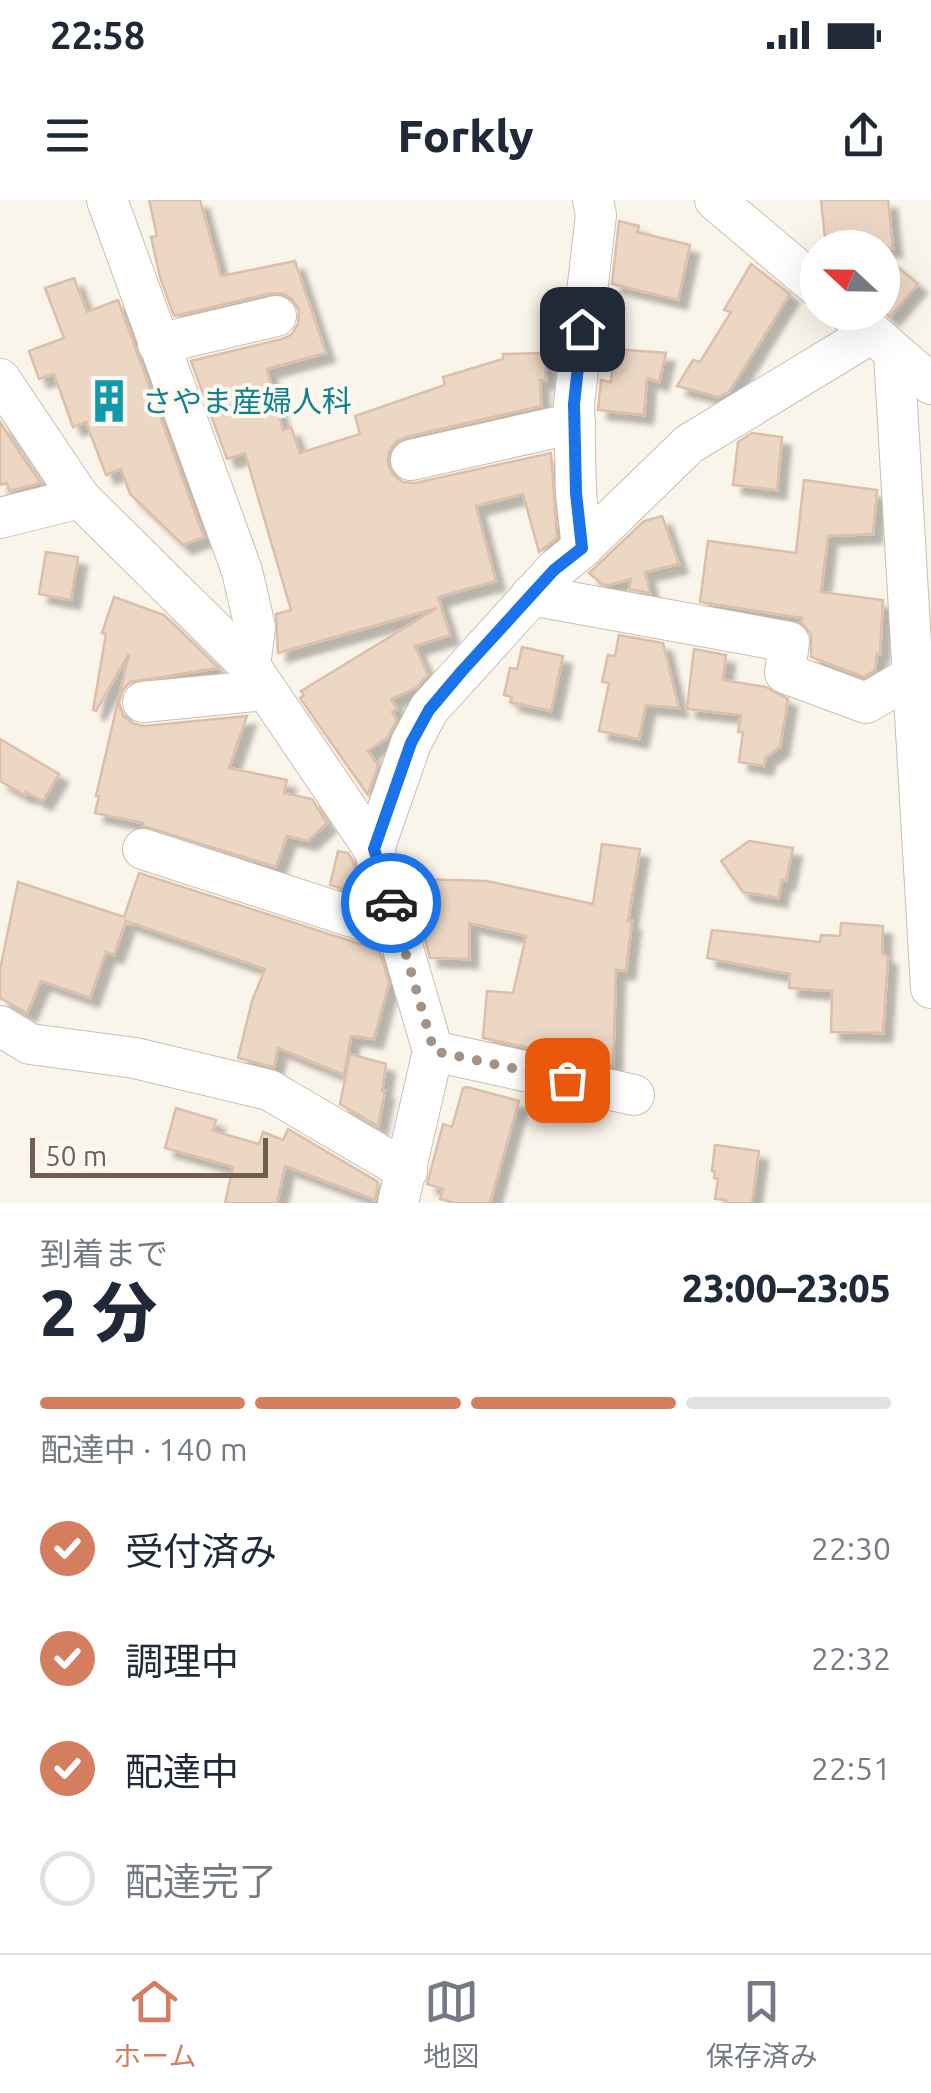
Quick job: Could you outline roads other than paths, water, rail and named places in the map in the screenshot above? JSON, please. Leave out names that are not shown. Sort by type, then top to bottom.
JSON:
[{"type":"street","points":[[107,200],[242,571],[255,627],[258,678]]},
{"type":"street","points":[[582,548],[574,404],[596,215],[594,200]]},
{"type":"street","points":[[715,200],[800,272]]},
{"type":"street","points":[[158,344],[276,316]]},
{"type":"street","points":[[871,333],[931,384]]},
{"type":"street","points":[[374,849],[411,743],[429,710],[554,570],[690,444],[871,333]]},
{"type":"street","points":[[871,333],[912,676],[931,988]]},
{"type":"street","points":[[0,379],[80,498],[258,678],[374,849],[434,1051],[402,1187],[268,1090],[135,1058],[30,1044],[0,1026]]},
{"type":"street","points":[[412,460],[575,424]]},
{"type":"street","points":[[0,518],[80,498]]},
{"type":"street","points":[[532,595],[789,642],[785,673],[866,703],[912,676]]},
{"type":"street","points":[[143,702],[258,678]]},
{"type":"street","points":[[143,848],[399,932]]},
{"type":"street","points":[[434,1051],[634,1095]]},
{"type":"place","name":"さやま産婦人科","points":[[109,401]]}]
